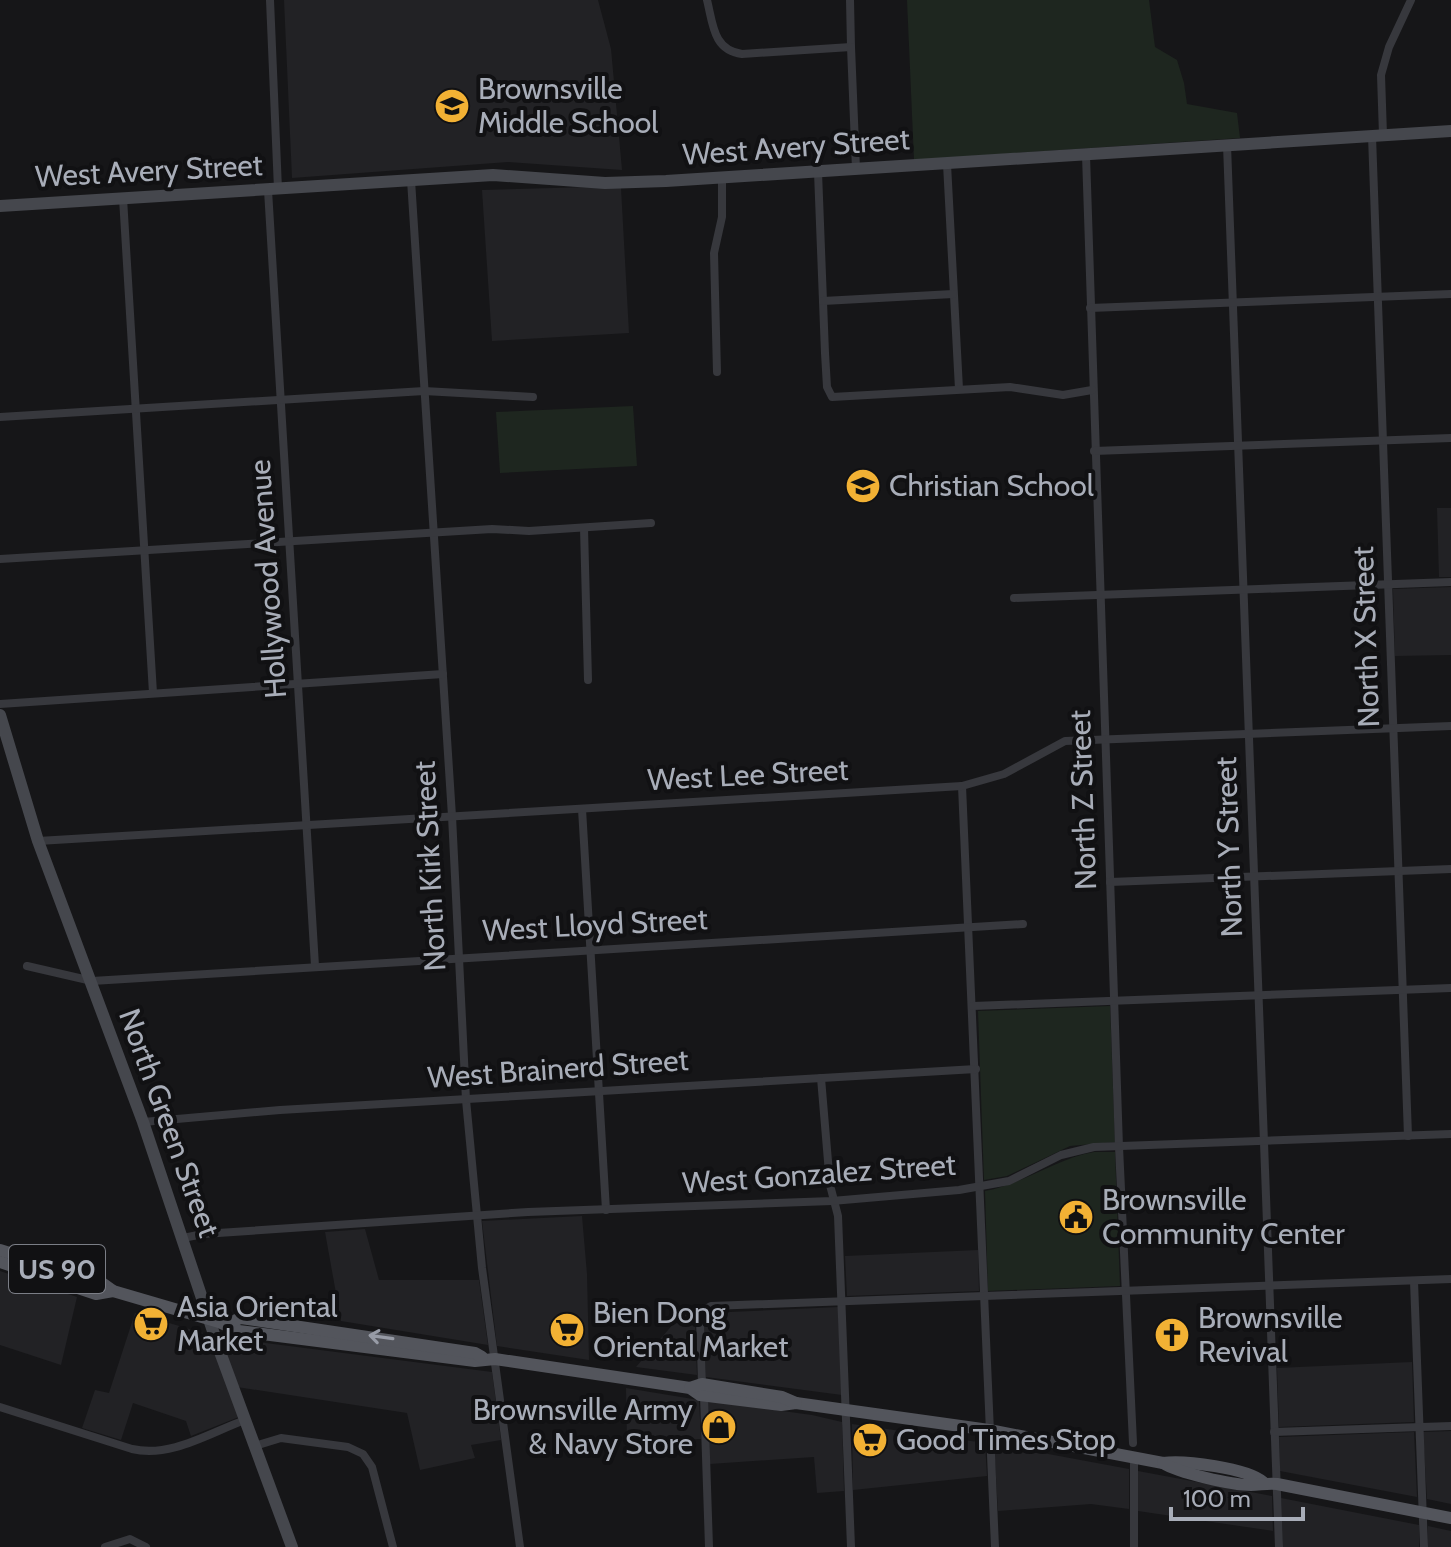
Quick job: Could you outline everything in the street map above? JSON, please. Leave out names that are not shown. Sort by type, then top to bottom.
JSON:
[{"type":"main road","name":"US 90","points":[[0,1250],[99,1281],[113,1291],[226,1324],[241,1318],[391,1339],[475,1353],[490,1359],[698,1389],[782,1397],[796,1403],[989,1430],[1163,1463],[1177,1461],[1256,1476],[1263,1482],[1451,1518]]},
{"type":"main road","name":"US 90","points":[[0,1262],[96,1294],[113,1291]]},
{"type":"street","name":"Hollywood Avenue","points":[[270,0],[281,400],[315,966]]},
{"type":"street","points":[[707,0],[716,37],[730,52],[742,54],[851,47]]},
{"type":"street","points":[[850,0],[856,169]]},
{"type":"street","name":"North X Street","points":[[1408,1136],[1377,297],[1381,75],[1389,47],[1411,0]]},
{"type":"street","name":"West Avery Street","points":[[0,206],[493,175],[628,183],[1451,131]]},
{"type":"street","name":"North Y Street","points":[[1227,145],[1279,1547]]},
{"type":"street","name":"North Z Street","points":[[1086,155],[1119,1147],[1133,1443]]},
{"type":"street","points":[[947,164],[959,389]]},
{"type":"street","points":[[818,172],[830,395],[840,398],[1010,387],[1063,395],[1092,390]]},
{"type":"street","points":[[717,372],[714,253],[722,217],[722,177]]},
{"type":"street","name":"North Kirk Street","points":[[411,180],[452,816],[466,1100],[490,1359],[520,1547]]},
{"type":"street","points":[[123,198],[153,693]]},
{"type":"street","points":[[823,301],[953,294]]},
{"type":"street","points":[[1090,308],[1451,294]]},
{"type":"street","points":[[0,417],[424,391],[533,397]]},
{"type":"street","points":[[1094,451],[1451,438]]},
{"type":"street","points":[[0,559],[492,529],[529,531],[651,523]]},
{"type":"street","points":[[584,528],[588,680]]},
{"type":"street","points":[[1014,598],[1451,582]]},
{"type":"street","points":[[0,704],[443,674]]},
{"type":"street","name":"North Green Street","points":[[0,715],[3,739],[38,841],[143,1122],[292,1547]]},
{"type":"street","name":"West Lee Street","points":[[38,841],[962,786],[1004,774],[1065,741],[1451,726]]},
{"type":"street","points":[[962,786],[995,1547]]},
{"type":"street","points":[[582,809],[606,1210]]},
{"type":"street","points":[[1110,882],[1451,869]]},
{"type":"street","name":"West Lloyd Street","points":[[27,966],[92,981],[1023,924]]},
{"type":"street","points":[[973,1006],[1451,988]]},
{"type":"street","name":"West Brainerd Street","points":[[143,1122],[280,1110],[976,1069]]},
{"type":"street","points":[[821,1078],[832,1201],[838,1216],[851,1547]]},
{"type":"street","name":"West Gonzalez Street","points":[[183,1238],[203,1234],[477,1216],[832,1201],[1009,1181],[1071,1151],[1451,1134]]},
{"type":"street","points":[[709,1547],[698,1389],[700,1319],[704,1310],[711,1306],[1451,1279]]},
{"type":"street","points":[[1414,1281],[1424,1547]]},
{"type":"street","points":[[0,1407],[150,1452],[172,1449],[245,1420]]},
{"type":"street","points":[[1274,1432],[1451,1426]]},
{"type":"street","points":[[255,1446],[281,1438],[348,1447],[363,1454],[372,1467],[393,1547]]},
{"type":"street","points":[[1134,1456],[1134,1547]]},
{"type":"street","points":[[105,1547],[130,1539],[146,1547]]},
{"type":"shaded area","name":"Brownsville Middle School","points":[[284,0],[598,0],[611,49],[622,170],[508,162],[292,178]]},
{"type":"shaded area","points":[[907,0],[1149,0],[1155,47],[1177,60],[1187,104],[1237,113],[1240,138],[914,160]]},
{"type":"shaded area","points":[[621,188],[629,333],[492,341],[482,190]]},
{"type":"shaded area","points":[[633,406],[637,466],[500,473],[496,412]]},
{"type":"shaded area","points":[[1437,508],[1451,508],[1451,577],[1439,577]]},
{"type":"shaded area","points":[[1451,587],[1451,655],[1395,656],[1393,589]]},
{"type":"shaded area","points":[[1110,1006],[1115,1142],[1070,1146],[1007,1176],[984,1180],[978,1011]]},
{"type":"shaded area","points":[[1094,1152],[1115,1152],[1120,1286],[988,1291],[985,1191]]},
{"type":"shaded area","points":[[582,1216],[589,1360],[497,1346],[482,1221]]},
{"type":"shaded area","points":[[365,1229],[379,1280],[479,1280],[488,1345],[341,1321],[325,1232]]},
{"type":"shaded area","points":[[978,1250],[979,1291],[847,1296],[845,1256]]},
{"type":"shaded area","points":[[0,1271],[77,1297],[61,1365],[0,1345]]},
{"type":"shaded area","points":[[688,1307],[700,1307],[695,1319],[697,1375],[636,1367]]},
{"type":"shaded area","points":[[838,1307],[842,1395],[706,1377],[704,1320],[708,1313]]},
{"type":"shaded area","points":[[135,1313],[210,1335],[239,1417],[191,1436],[186,1421],[133,1403],[121,1440],[82,1428],[95,1390],[109,1393]]},
{"type":"shaded area","points":[[220,1337],[492,1372],[501,1440],[471,1445],[475,1458],[420,1470],[407,1413],[237,1387]]},
{"type":"shaded area","points":[[1412,1362],[1414,1422],[1279,1427],[1277,1368]]},
{"type":"shaded area","points":[[626,1388],[699,1400],[701,1439],[627,1442]]},
{"type":"shaded area","points":[[708,1401],[842,1422],[844,1491],[817,1493],[814,1457],[710,1464]]},
{"type":"shaded area","points":[[852,1424],[985,1443],[987,1476],[853,1490]]},
{"type":"shaded area","points":[[1451,1431],[1451,1504],[1427,1499],[1423,1432]]},
{"type":"shaded area","points":[[1414,1432],[1417,1497],[1280,1471],[1279,1437]]},
{"type":"shaded area","points":[[994,1444],[1129,1469],[1129,1509],[1091,1504],[998,1511]]},
{"type":"shaded area","points":[[1138,1471],[1272,1496],[1273,1531],[1138,1511]]},
{"type":"shaded area","points":[[1281,1498],[1419,1525],[1419,1547],[1283,1547]]},
{"type":"shaded area","points":[[1428,1526],[1451,1531],[1451,1547],[1428,1547]]},
{"type":"place","name":"Brownsville Middle School","points":[[452,106]]},
{"type":"place","name":"Christian School","points":[[863,486]]},
{"type":"place","name":"Brownsville Community Center","points":[[1076,1217]]},
{"type":"place","name":"Asia Oriental Market","points":[[151,1324]]},
{"type":"place","name":"Bien Dong Oriental Market","points":[[567,1330]]},
{"type":"place","name":"Brownsville Revival","points":[[1172,1335]]},
{"type":"place","name":"Brownsville Army & Navy Store","points":[[719,1427]]},
{"type":"place","name":"Good Times Stop","points":[[870,1440]]}]
